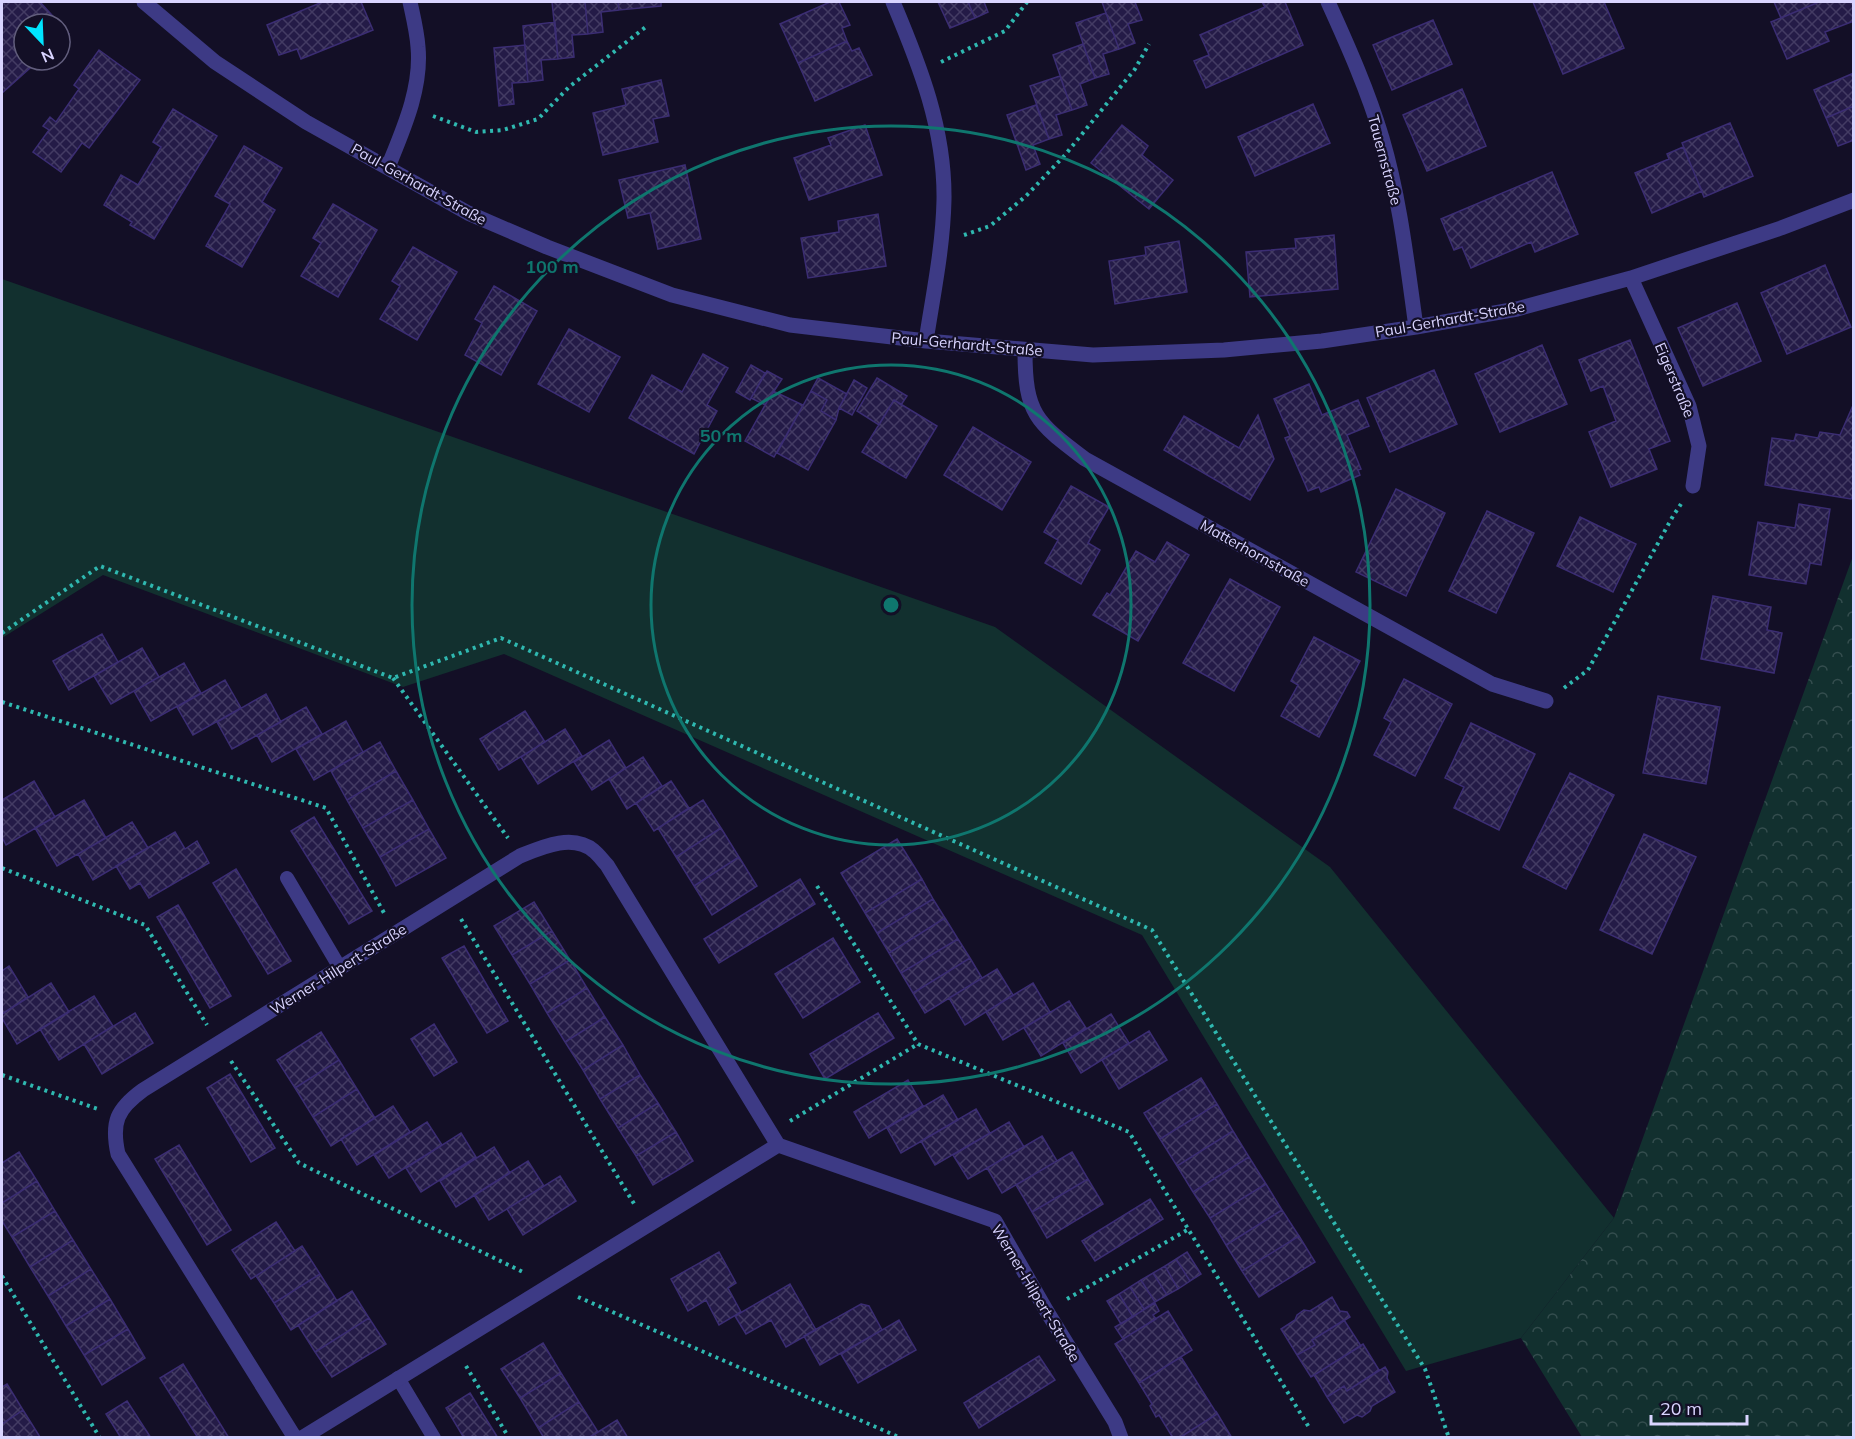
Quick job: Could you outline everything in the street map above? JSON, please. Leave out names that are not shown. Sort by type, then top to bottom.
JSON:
[{"type":"street","name":"Paul-Gerhardt-Straße","points":[[144,2],[215,62],[306,122],[468,213],[547,247],[672,295],[790,325],[926,342],[1093,355],[1224,350],[1416,327],[1517,309],[1630,278],[1781,228],[1854,200]]},
{"type":"street","points":[[388,167],[417,84],[419,48],[410,2]]},
{"type":"street","points":[[893,2],[921,70],[933,111],[942,159],[944,199],[941,244],[926,342]]},
{"type":"street","name":"Tauernstraße","points":[[1328,2],[1365,90],[1382,138],[1397,201],[1416,327]]},
{"type":"street","name":"Eigerstraße","points":[[1630,278],[1689,406],[1699,446],[1693,486]]},
{"type":"street","name":"Matterhornstraße","points":[[1025,351],[1025,379],[1030,405],[1042,423],[1085,459],[1492,684],[1546,700]]},
{"type":"street","name":"Werner-Hilpert-Straße","points":[[118,1116],[125,1104],[143,1090],[520,856],[545,845],[567,842],[583,845],[593,850],[607,865],[774,1139],[995,1221],[1046,1311],[1115,1422],[1121,1437]]},
{"type":"street","points":[[118,1116],[114,1136],[118,1154],[295,1437]]},
{"type":"street","points":[[302,1437],[647,1226],[774,1139]]},
{"type":"lane","points":[[287,878],[340,968]]},
{"type":"lane","points":[[398,1378],[434,1437]]},
{"type":"path","points":[[921,70],[1005,31],[1027,2]]},
{"type":"path","points":[[410,107],[476,132],[503,130],[538,119],[568,87],[647,26]]},
{"type":"path","points":[[941,244],[990,226],[1026,196],[1065,155],[1135,69],[1149,44]]},
{"type":"path","points":[[1588,670],[1673,516]]},
{"type":"path","points":[[2,633],[100,566],[393,678],[520,856]]},
{"type":"path","points":[[393,678],[501,638],[1152,930],[1425,1368],[1449,1437]]},
{"type":"path","points":[[2,702],[326,808],[395,934]]},
{"type":"path","points":[[2,868],[145,924],[219,1043],[299,1163],[550,1285],[901,1437]]},
{"type":"path","points":[[817,886],[918,1044],[1129,1132],[1310,1429]]},
{"type":"path","points":[[449,900],[647,1226]]},
{"type":"path","points":[[774,1139],[918,1044]]},
{"type":"path","points":[[2,1075],[118,1116]]},
{"type":"path","points":[[1046,1311],[1189,1229]]},
{"type":"path","points":[[2,1276],[99,1437]]},
{"type":"path","points":[[453,1344],[509,1437]]},
{"type":"green space","points":[[2,279],[995,627],[1330,867],[1614,1218],[1521,1338],[1406,1371],[1142,935],[504,654],[403,687],[103,575],[2,638]]},
{"type":"green space","points":[[1853,556],[1853,1437],[1582,1437],[1521,1338],[1614,1218]]},
{"type":"building","points":[[2,2],[40,2],[49,12],[12,12],[12,72],[26,72],[2,93]]},
{"type":"building","points":[[319,2],[361,2],[373,30],[301,59],[297,49],[279,55],[267,25]]},
{"type":"building","points":[[552,2],[585,2],[588,34],[572,35],[574,57],[558,59]]},
{"type":"building","points":[[585,2],[618,2],[619,10],[601,12],[603,32],[588,34]]},
{"type":"building","points":[[618,2],[661,2],[661,6],[619,10]]},
{"type":"building","points":[[830,2],[839,2],[850,25],[842,28],[847,41],[798,63],[780,24]]},
{"type":"building","points":[[938,2],[968,2],[975,18],[950,28]]},
{"type":"building","points":[[968,2],[984,2],[988,12],[975,18]]},
{"type":"building","points":[[1102,2],[1135,2],[1142,20],[1128,24],[1135,43],[1119,49]]},
{"type":"building","points":[[1262,2],[1285,2],[1303,45],[1206,88],[1194,61],[1209,55],[1200,35],[1265,7]]},
{"type":"building","points":[[1533,2],[1604,2],[1624,48],[1563,74]]},
{"type":"building","points":[[1774,2],[1819,2],[1781,18]]},
{"type":"building","points":[[1819,2],[1854,2],[1854,21],[1825,32],[1829,41],[1787,59],[1771,22]]},
{"type":"building","points":[[1106,13],[1119,49],[1103,54],[1109,74],[1095,78],[1076,23]]},
{"type":"building","points":[[1433,20],[1452,64],[1392,90],[1373,45]]},
{"type":"building","points":[[555,22],[558,59],[541,60],[543,80],[528,82],[523,26]]},
{"type":"building","points":[[847,41],[852,51],[859,48],[872,75],[815,101],[798,63]]},
{"type":"building","points":[[1083,44],[1095,78],[1080,84],[1087,105],[1072,110],[1053,55]]},
{"type":"building","points":[[525,45],[528,82],[512,83],[514,104],[499,106],[494,48]]},
{"type":"building","points":[[99,50],[140,80],[89,148],[82,143],[61,172],[33,152],[49,130],[43,126],[50,117],[56,122],[79,89],[74,85]]},
{"type":"building","points":[[1854,73],[1854,106],[1826,118],[1814,90]]},
{"type":"building","points":[[1060,76],[1072,110],[1056,115],[1062,135],[1049,139],[1030,86]]},
{"type":"building","points":[[661,80],[669,116],[653,119],[658,142],[603,155],[593,113],[626,105],[622,89]]},
{"type":"building","points":[[1462,89],[1486,146],[1427,171],[1403,115]]},
{"type":"building","points":[[1313,104],[1330,143],[1255,176],[1238,137]]},
{"type":"building","points":[[1036,105],[1049,139],[1033,145],[1040,164],[1026,170],[1007,115]]},
{"type":"building","points":[[1854,106],[1854,140],[1838,146],[1826,118]]},
{"type":"building","points":[[173,109],[217,136],[154,239],[130,225],[132,222],[104,205],[121,175],[138,185],[161,147],[153,142]]},
{"type":"building","points":[[1730,123],[1753,176],[1704,197],[1682,143]]},
{"type":"building","points":[[865,125],[882,175],[809,200],[794,158],[831,145],[828,138]]},
{"type":"building","points":[[1122,125],[1148,146],[1142,155],[1173,180],[1149,209],[1091,163]]},
{"type":"building","points":[[244,146],[282,168],[262,202],[275,210],[242,267],[206,246],[230,204],[215,196]]},
{"type":"building","points":[[1683,147],[1702,191],[1652,213],[1635,173],[1669,159],[1667,154]]},
{"type":"building","points":[[685,165],[701,239],[658,249],[650,213],[628,218],[619,180]]},
{"type":"building","points":[[1552,172],[1578,234],[1535,252],[1531,242],[1471,268],[1462,247],[1454,250],[1441,219]]},
{"type":"building","points":[[333,204],[377,230],[338,297],[301,276],[321,243],[313,238]]},
{"type":"building","points":[[878,214],[886,266],[808,278],[801,238],[839,232],[838,221]]},
{"type":"building","points":[[1334,235],[1338,289],[1250,297],[1246,252],[1296,248],[1295,239]]},
{"type":"building","points":[[1179,241],[1187,292],[1115,304],[1109,261],[1146,255],[1145,247]]},
{"type":"building","points":[[413,247],[457,272],[417,340],[380,319],[400,286],[392,281]]},
{"type":"building","points":[[1825,265],[1851,327],[1787,354],[1761,293]]},
{"type":"building","points":[[494,286],[537,311],[501,375],[465,355],[482,323],[475,319]]},
{"type":"building","points":[[1737,303],[1761,361],[1703,386],[1678,328]]},
{"type":"building","points":[[569,329],[620,357],[589,412],[538,384]]},
{"type":"building","points":[[1630,340],[1670,441],[1649,449],[1657,469],[1611,487],[1589,432],[1616,421],[1603,386],[1591,391],[1579,360]]},
{"type":"building","points":[[1542,345],[1567,404],[1500,432],[1475,374]]},
{"type":"building","points":[[703,354],[728,368],[707,405],[717,411],[694,454],[629,418],[652,375],[682,392]]},
{"type":"building","points":[[751,365],[765,373],[750,400],[736,392]]},
{"type":"building","points":[[1434,370],[1457,424],[1390,452],[1367,398]]},
{"type":"building","points":[[767,371],[782,379],[765,405],[751,398]]},
{"type":"building","points":[[818,378],[847,394],[839,408],[836,420],[821,411],[827,400],[811,391]]},
{"type":"building","points":[[877,378],[907,396],[901,405],[894,400],[879,425],[857,411]]},
{"type":"building","points":[[854,380],[867,388],[852,415],[839,408]]},
{"type":"building","points":[[1309,384],[1322,415],[1358,400],[1369,426],[1347,435],[1361,469],[1358,470],[1360,475],[1321,492],[1319,487],[1308,491],[1285,438],[1290,436],[1274,399]]},
{"type":"building","points":[[773,391],[803,405],[774,457],[745,441]]},
{"type":"building","points":[[811,391],[827,400],[821,411],[836,420],[808,470],[777,453]]},
{"type":"building","points":[[894,400],[937,426],[906,478],[862,452]]},
{"type":"building","points":[[1854,403],[1854,494],[1851,499],[1765,485],[1772,438],[1794,441],[1796,434],[1818,438],[1820,432],[1840,435]]},
{"type":"building","points":[[1258,415],[1274,459],[1250,500],[1164,450],[1184,416],[1239,448]]},
{"type":"building","points":[[973,427],[1031,462],[1002,510],[944,475]]},
{"type":"building","points":[[1071,486],[1109,507],[1088,543],[1100,550],[1081,584],[1045,563],[1058,540],[1044,532]]},
{"type":"building","points":[[1396,489],[1445,513],[1406,596],[1356,572]]},
{"type":"building","points":[[1799,504],[1830,509],[1821,565],[1810,563],[1806,584],[1749,575],[1758,522],[1795,528]]},
{"type":"building","points":[[1487,511],[1534,533],[1496,613],[1449,591]]},
{"type":"building","points":[[1580,517],[1636,544],[1613,592],[1557,566]]},
{"type":"building","points":[[1167,542],[1189,555],[1138,641],[1093,615],[1107,593],[1110,595],[1136,551],[1155,562]]},
{"type":"building","points":[[1230,579],[1280,607],[1234,691],[1183,663]]},
{"type":"building","points":[[1713,596],[1771,607],[1767,630],[1782,633],[1774,673],[1701,659]]},
{"type":"building","points":[[102,634],[118,662],[69,690],[53,661]]},
{"type":"building","points":[[1314,637],[1360,661],[1319,737],[1281,716],[1298,685],[1291,681]]},
{"type":"building","points":[[142,648],[159,677],[111,704],[94,676]]},
{"type":"building","points":[[184,663],[201,693],[151,721],[134,691]]},
{"type":"building","points":[[1404,679],[1452,704],[1415,776],[1374,755],[1391,722],[1384,718]]},
{"type":"building","points":[[225,680],[241,708],[193,735],[177,707]]},
{"type":"building","points":[[266,694],[281,722],[232,749],[217,722]]},
{"type":"building","points":[[1658,696],[1720,707],[1706,784],[1643,773]]},
{"type":"building","points":[[306,707],[322,734],[272,762],[257,735]]},
{"type":"building","points":[[525,711],[545,742],[499,770],[480,739]]},
{"type":"building","points":[[346,721],[363,752],[314,780],[296,749]]},
{"type":"building","points":[[1471,723],[1535,754],[1499,830],[1454,808],[1464,787],[1445,778]]},
{"type":"building","points":[[565,729],[582,756],[538,784],[521,757]]},
{"type":"building","points":[[609,740],[626,768],[592,790],[574,762]]},
{"type":"building","points":[[380,742],[396,771],[347,800],[331,771]]},
{"type":"building","points":[[643,757],[662,786],[627,809],[609,779]]},
{"type":"building","points":[[396,771],[413,800],[363,828],[347,800]]},
{"type":"building","points":[[1570,773],[1614,795],[1566,889],[1523,867]]},
{"type":"building","points":[[34,781],[55,817],[6,845],[2,837],[2,800]]},
{"type":"building","points":[[671,781],[689,808],[654,831],[636,803]]},
{"type":"building","points":[[84,800],[106,838],[57,866],[35,828]]},
{"type":"building","points":[[413,800],[429,829],[380,857],[363,828]]},
{"type":"building","points":[[703,800],[721,828],[676,857],[658,828]]},
{"type":"building","points":[[314,817],[372,911],[349,924],[291,831]]},
{"type":"building","points":[[132,822],[148,848],[93,880],[78,854]]},
{"type":"building","points":[[721,828],[739,857],[694,886],[676,857]]},
{"type":"building","points":[[429,829],[446,858],[396,886],[380,857]]},
{"type":"building","points":[[175,832],[185,849],[197,841],[209,863],[149,898],[140,883],[130,889],[116,866]]},
{"type":"building","points":[[1644,834],[1696,857],[1652,954],[1600,930]]},
{"type":"building","points":[[897,839],[922,879],[865,913],[841,873]]},
{"type":"building","points":[[739,857],[757,886],[712,915],[694,886]]},
{"type":"building","points":[[236,869],[291,961],[268,974],[213,883]]},
{"type":"building","points":[[800,879],[815,904],[719,963],[704,939]]},
{"type":"building","points":[[922,879],[933,899],[877,933],[865,913]]},
{"type":"building","points":[[933,899],[945,918],[889,953],[877,933]]},
{"type":"building","points":[[534,902],[552,931],[512,955],[494,926]]},
{"type":"building","points":[[178,905],[231,996],[210,1008],[157,917]]},
{"type":"building","points":[[945,918],[958,939],[901,973],[889,953]]},
{"type":"building","points":[[552,931],[570,960],[530,984],[512,955]]},
{"type":"building","points":[[833,938],[860,982],[803,1018],[775,974]]},
{"type":"building","points":[[958,939],[970,958],[913,993],[901,973]]},
{"type":"building","points":[[464,946],[508,1021],[487,1033],[442,958]]},
{"type":"building","points":[[970,958],[982,978],[925,1013],[913,993]]},
{"type":"building","points":[[570,960],[587,988],[547,1013],[530,984]]},
{"type":"building","points":[[9,966],[28,997],[2,1014],[2,971]]},
{"type":"building","points":[[997,969],[1013,995],[965,1025],[949,998]]},
{"type":"building","points":[[51,983],[69,1012],[17,1044],[2,1014]]},
{"type":"building","points":[[1033,983],[1050,1012],[1003,1040],[986,1012]]},
{"type":"building","points":[[587,988],[605,1017],[565,1042],[547,1013]]},
{"type":"building","points":[[94,996],[113,1026],[59,1060],[40,1029]]},
{"type":"building","points":[[1069,1001],[1086,1028],[1041,1056],[1024,1028]]},
{"type":"building","points":[[135,1013],[153,1043],[102,1074],[84,1044]]},
{"type":"building","points":[[878,1013],[894,1038],[825,1079],[810,1054]]},
{"type":"building","points":[[1111,1014],[1129,1043],[1081,1073],[1063,1043]]},
{"type":"building","points":[[605,1017],[623,1045],[583,1070],[565,1042]]},
{"type":"building","points":[[434,1024],[457,1062],[434,1076],[411,1039]]},
{"type":"building","points":[[1149,1031],[1167,1060],[1119,1089],[1102,1060]]},
{"type":"building","points":[[321,1032],[339,1060],[295,1088],[277,1060]]},
{"type":"building","points":[[623,1045],[640,1075],[600,1099],[583,1070]]},
{"type":"building","points":[[339,1060],[357,1089],[313,1117],[295,1088]]},
{"type":"building","points":[[230,1074],[275,1148],[251,1162],[207,1088]]},
{"type":"building","points":[[640,1075],[658,1103],[618,1128],[600,1099]]},
{"type":"building","points":[[1201,1078],[1217,1104],[1160,1139],[1144,1113]]},
{"type":"building","points":[[908,1080],[923,1106],[869,1138],[854,1112]]},
{"type":"building","points":[[357,1089],[375,1118],[331,1146],[313,1117]]},
{"type":"building","points":[[943,1095],[958,1120],[901,1153],[887,1128]]},
{"type":"building","points":[[658,1103],[676,1132],[636,1156],[618,1128]]},
{"type":"building","points":[[1217,1104],[1233,1131],[1177,1166],[1160,1139]]},
{"type":"building","points":[[393,1106],[410,1132],[357,1165],[341,1139]]},
{"type":"building","points":[[976,1109],[990,1133],[935,1165],[921,1141]]},
{"type":"building","points":[[427,1122],[442,1145],[389,1178],[374,1155]]},
{"type":"building","points":[[1009,1122],[1024,1147],[968,1179],[953,1155]]},
{"type":"building","points":[[1233,1131],[1249,1157],[1193,1192],[1177,1166]]},
{"type":"building","points":[[676,1132],[693,1161],[653,1185],[636,1156]]},
{"type":"building","points":[[461,1133],[476,1157],[421,1192],[406,1168]]},
{"type":"building","points":[[1042,1136],[1057,1161],[1002,1193],[987,1168]]},
{"type":"building","points":[[179,1145],[231,1230],[207,1245],[155,1159]]},
{"type":"building","points":[[494,1147],[510,1173],[456,1207],[440,1181]]},
{"type":"building","points":[[19,1152],[37,1181],[2,1203],[2,1163]]},
{"type":"building","points":[[1072,1152],[1088,1179],[1032,1212],[1016,1185]]},
{"type":"building","points":[[1249,1157],[1266,1184],[1210,1218],[1193,1192]]},
{"type":"building","points":[[528,1161],[544,1186],[489,1220],[474,1195]]},
{"type":"building","points":[[560,1176],[576,1201],[523,1235],[507,1209]]},
{"type":"building","points":[[1088,1179],[1103,1204],[1047,1238],[1032,1212]]},
{"type":"building","points":[[37,1181],[55,1211],[12,1237],[2,1221],[2,1203]]},
{"type":"building","points":[[1266,1184],[1282,1210],[1226,1245],[1210,1218]]},
{"type":"building","points":[[1150,1199],[1163,1219],[1095,1261],[1082,1241]]},
{"type":"building","points":[[1282,1210],[1299,1236],[1242,1271],[1226,1245]]},
{"type":"building","points":[[55,1211],[73,1240],[30,1267],[12,1237]]},
{"type":"building","points":[[276,1222],[295,1251],[251,1279],[232,1250]]},
{"type":"building","points":[[1299,1236],[1315,1262],[1259,1297],[1242,1271]]},
{"type":"building","points":[[73,1240],[91,1269],[48,1296],[30,1267]]},
{"type":"building","points":[[302,1246],[320,1274],[274,1303],[256,1276]]},
{"type":"building","points":[[719,1252],[736,1283],[728,1288],[741,1312],[719,1325],[706,1300],[688,1311],[671,1279]]},
{"type":"building","points":[[1187,1252],[1201,1274],[1190,1281],[1176,1259]]},
{"type":"building","points":[[1176,1259],[1190,1281],[1178,1289],[1165,1266]]},
{"type":"building","points":[[1165,1266],[1178,1289],[1167,1295],[1153,1273]]},
{"type":"building","points":[[91,1269],[110,1299],[66,1326],[48,1296]]},
{"type":"building","points":[[1153,1273],[1167,1295],[1155,1302],[1141,1280]]},
{"type":"building","points":[[320,1274],[337,1301],[291,1330],[274,1303]]},
{"type":"building","points":[[1141,1280],[1155,1302],[1144,1309],[1130,1287]]},
{"type":"building","points":[[790,1284],[816,1330],[786,1347],[771,1320],[746,1334],[735,1316]]},
{"type":"building","points":[[1130,1287],[1144,1309],[1133,1317],[1119,1294]]},
{"type":"building","points":[[352,1291],[369,1318],[315,1352],[298,1325]]},
{"type":"building","points":[[1119,1294],[1133,1317],[1121,1324],[1107,1301]]},
{"type":"building","points":[[1332,1297],[1340,1311],[1347,1312],[1350,1317],[1312,1340],[1315,1345],[1297,1355],[1281,1329],[1295,1320],[1297,1315],[1304,1310],[1310,1311]]},
{"type":"building","points":[[110,1299],[128,1329],[84,1355],[66,1326]]},
{"type":"building","points":[[1155,1303],[1159,1311],[1153,1315],[1156,1319],[1123,1339],[1115,1327]]},
{"type":"building","points":[[861,1304],[869,1306],[882,1330],[820,1365],[804,1336]]},
{"type":"building","points":[[1168,1311],[1192,1350],[1139,1383],[1115,1344]]},
{"type":"building","points":[[369,1318],[386,1344],[332,1377],[315,1352]]},
{"type":"building","points":[[899,1320],[916,1350],[858,1383],[841,1354]]},
{"type":"building","points":[[1344,1320],[1361,1346],[1311,1377],[1297,1355],[1315,1345],[1312,1340]]},
{"type":"building","points":[[128,1329],[145,1358],[102,1385],[84,1355]]},
{"type":"building","points":[[543,1343],[561,1373],[520,1398],[501,1369]]},
{"type":"building","points":[[1363,1344],[1379,1370],[1347,1391],[1344,1386],[1327,1397],[1314,1375]]},
{"type":"building","points":[[1039,1356],[1055,1380],[979,1428],[964,1403]]},
{"type":"building","points":[[1181,1357],[1217,1414],[1179,1438],[1173,1438],[1159,1415],[1156,1417],[1150,1406],[1152,1404],[1139,1383]]},
{"type":"building","points":[[183,1364],[229,1438],[198,1438],[160,1378]]},
{"type":"building","points":[[1385,1367],[1388,1372],[1387,1378],[1395,1392],[1372,1406],[1370,1411],[1362,1417],[1357,1415],[1344,1423],[1327,1397],[1344,1386],[1347,1391]]},
{"type":"building","points":[[561,1373],[579,1402],[538,1428],[520,1398]]},
{"type":"building","points":[[7,1384],[23,1410],[2,1424],[2,1387]]},
{"type":"building","points":[[470,1393],[498,1438],[464,1438],[446,1408]]},
{"type":"building","points":[[127,1401],[151,1438],[121,1438],[106,1414]]},
{"type":"building","points":[[579,1402],[598,1432],[588,1438],[544,1438],[538,1428]]},
{"type":"building","points":[[23,1410],[40,1437],[2,1438],[2,1424]]},
{"type":"building","points":[[1217,1414],[1232,1438],[1179,1438]]},
{"type":"building","points":[[617,1420],[628,1438],[588,1438],[598,1432]]}]
